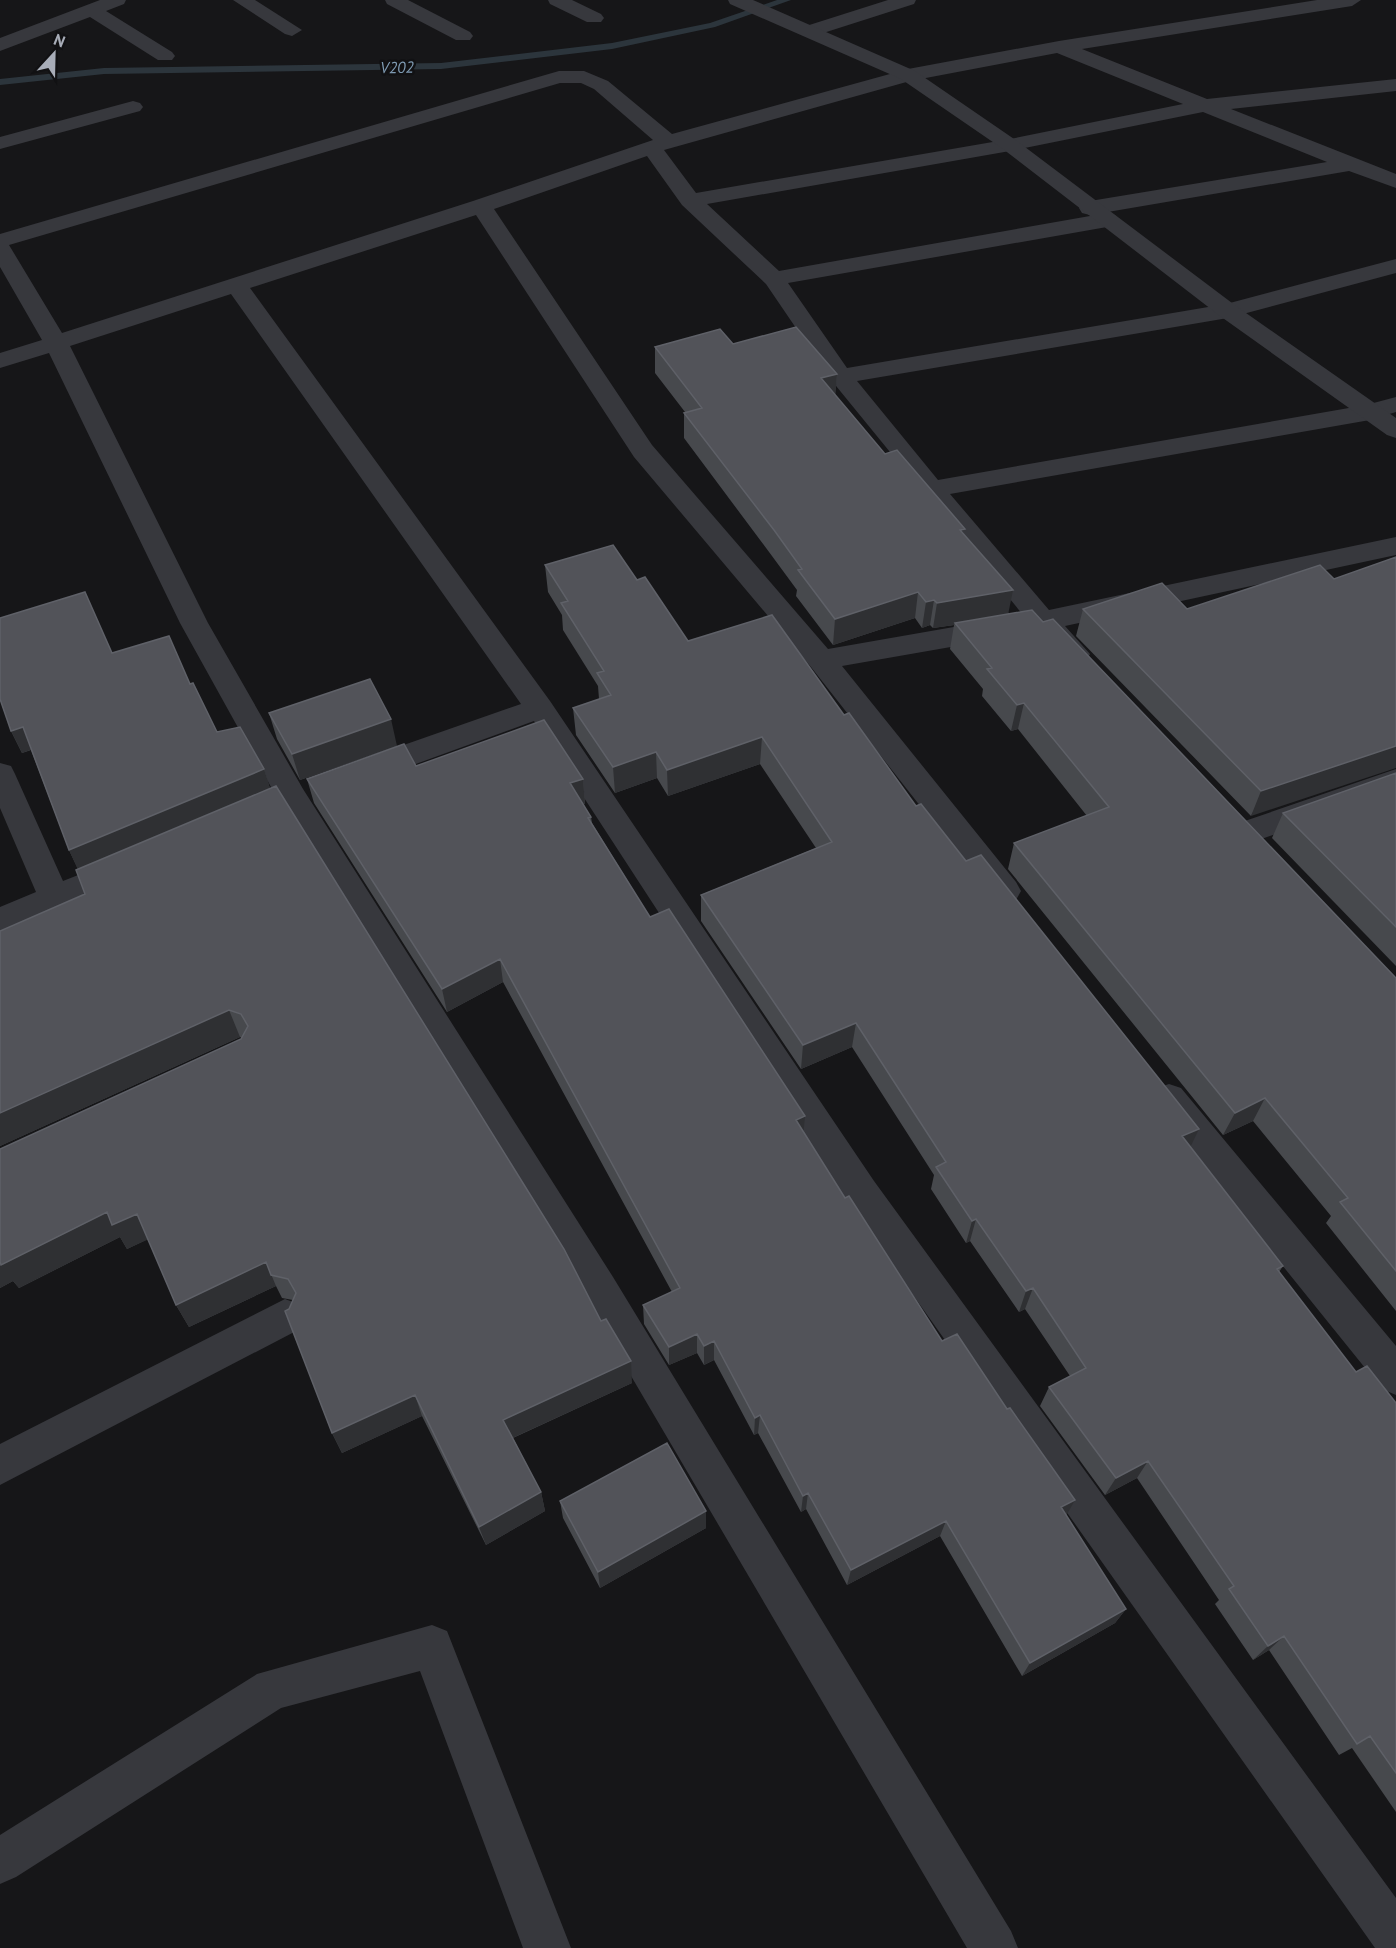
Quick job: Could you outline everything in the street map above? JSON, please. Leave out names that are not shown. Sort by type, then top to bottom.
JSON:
[{"type":"street","points":[[0,45],[117,0]]},
{"type":"street","points":[[242,0],[292,30]]},
{"type":"street","points":[[394,0],[463,36]]},
{"type":"street","points":[[557,0],[594,18]]},
{"type":"street","points":[[737,0],[908,75],[1010,145],[1228,311],[1396,430]]},
{"type":"street","points":[[810,32],[907,0]]},
{"type":"street","points":[[0,361],[481,206],[660,145],[908,75],[1059,47],[1352,0]]},
{"type":"street","points":[[92,10],[165,56]]},
{"type":"street","points":[[1059,47],[1201,106],[1390,177]]},
{"type":"street","points":[[0,241],[560,77],[584,77],[601,85],[660,145],[690,200],[774,279],[841,376],[932,489],[1044,621],[1092,671]]},
{"type":"street","points":[[690,200],[1010,145],[1201,106],[1396,85]]},
{"type":"street","points":[[0,143],[133,108]]},
{"type":"street","points":[[774,279],[1351,164]]},
{"type":"street","points":[[481,206],[643,451],[821,660],[1019,909]]},
{"type":"street","points":[[0,248],[56,344],[194,624],[292,798],[600,1288],[993,1948]]},
{"type":"street","points":[[841,376],[1228,311],[1396,266]]},
{"type":"street","points":[[236,285],[266,323],[540,708],[861,1192],[1396,1938]]},
{"type":"street","points":[[932,489],[1370,412],[1396,404]]},
{"type":"street","points":[[821,660],[1044,621],[1396,546]]},
{"type":"street","points":[[348,777],[540,708]]},
{"type":"street","points":[[0,774],[55,898]]},
{"type":"street","points":[[1247,832],[1396,780]]},
{"type":"street","points":[[0,921],[152,857]]},
{"type":"street","points":[[1151,1076],[1396,1376]]},
{"type":"street","points":[[0,1465],[285,1317]]},
{"type":"street","points":[[0,1861],[272,1689],[432,1646],[547,1948]]},
{"type":"building","points":[[796,327],[837,374],[821,378],[885,454],[897,450],[965,529],[960,530],[1013,590],[937,603],[934,600],[926,602],[918,592],[835,619],[798,570],[802,569],[774,530],[684,413],[702,408],[655,347],[720,329],[733,344]]},
{"type":"building","points":[[613,545],[637,580],[645,577],[688,641],[772,615],[844,715],[849,713],[916,806],[921,804],[966,861],[981,855],[1199,1129],[1182,1136],[1283,1266],[1277,1269],[1356,1372],[1367,1366],[1396,1403],[1396,1773],[1370,1736],[1357,1744],[1284,1636],[1268,1646],[1229,1589],[1234,1586],[1148,1461],[1116,1478],[1049,1387],[1086,1368],[1033,1288],[1026,1291],[976,1219],[972,1221],[936,1167],[946,1162],[856,1023],[803,1045],[701,895],[832,842],[762,737],[667,770],[656,752],[613,767],[573,708],[611,695],[597,673],[604,671],[561,603],[568,601],[545,565]]},
{"type":"building","points":[[1396,557],[1396,746],[1261,791],[1083,609],[1162,583],[1187,609],[1320,565],[1334,579]]},
{"type":"building","points":[[85,592],[112,653],[169,636],[190,684],[193,683],[217,732],[240,727],[264,769],[69,850],[23,727],[11,731],[0,699],[0,618]]},
{"type":"building","points":[[1032,610],[1043,622],[1053,619],[1396,978],[1396,1271],[1340,1202],[1348,1198],[1265,1098],[1235,1113],[1014,843],[1109,807],[1024,703],[1017,705],[987,669],[992,668],[955,623]]},
{"type":"building","points":[[370,679],[391,719],[292,754],[269,713]]},
{"type":"building","points":[[544,720],[583,779],[570,783],[591,817],[588,818],[650,917],[669,909],[805,1116],[796,1120],[845,1198],[849,1196],[942,1341],[957,1334],[1007,1409],[1010,1408],[1075,1500],[1061,1507],[1126,1609],[1030,1663],[946,1521],[851,1570],[808,1493],[803,1496],[760,1415],[755,1418],[714,1341],[704,1346],[697,1334],[669,1347],[643,1305],[680,1288],[500,959],[442,989],[307,779],[404,744],[416,766]]},
{"type":"building","points":[[1396,773],[1396,927],[1283,813]]},
{"type":"building","points":[[276,786],[564,1249],[601,1321],[606,1319],[631,1361],[503,1420],[541,1492],[479,1527],[415,1395],[332,1433],[285,1311],[289,1309],[296,1293],[288,1279],[271,1275],[266,1262],[176,1305],[137,1214],[112,1225],[107,1212],[1,1265],[0,1262],[0,1149],[241,1039],[248,1026],[241,1014],[229,1010],[0,1113],[0,931],[85,894],[76,870]]},
{"type":"building","points":[[667,1443],[706,1511],[598,1572],[560,1501]]},
{"type":"waterway","name":"V202","points":[[0,82],[104,71],[441,66],[612,46],[712,25],[786,0]]}]
